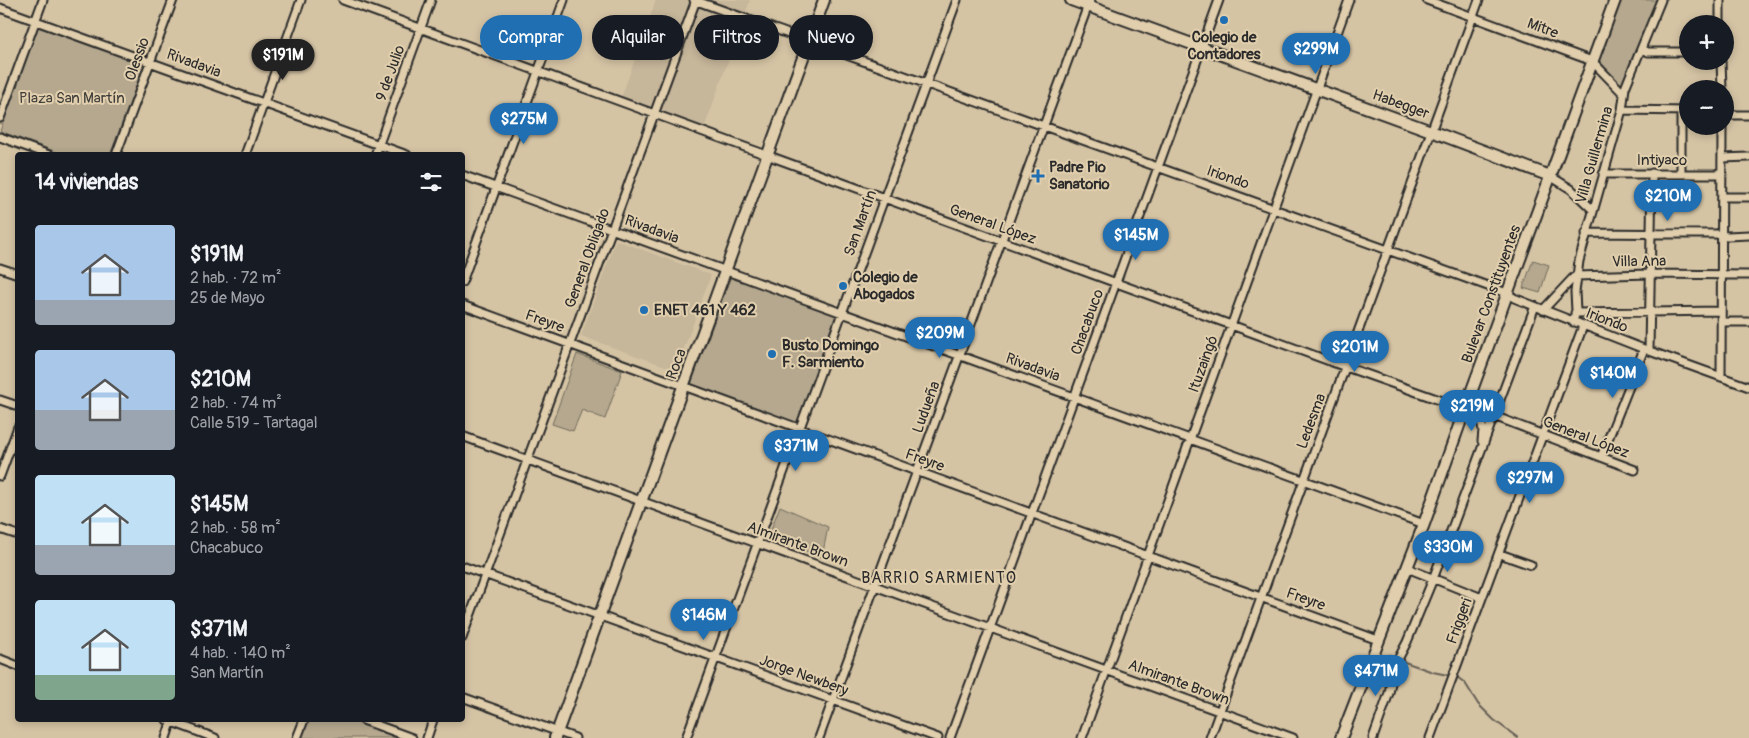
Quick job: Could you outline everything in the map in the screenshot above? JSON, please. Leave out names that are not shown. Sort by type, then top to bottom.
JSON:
[{"type":"street","points":[[0,118],[43,0]]},
{"type":"street","name":"Olessio","points":[[117,152],[173,0]]},
{"type":"street","points":[[246,152],[301,0]]},
{"type":"street","name":"General López","points":[[343,0],[1116,284],[1465,409],[1494,416],[1635,470]]},
{"type":"street","name":"9 de Julio","points":[[376,152],[431,0]]},
{"type":"street","points":[[465,274],[564,0]]},
{"type":"street","name":"Iriondo","points":[[695,0],[789,34]]},
{"type":"street","name":"General Obligado","points":[[465,630],[695,0]]},
{"type":"street","name":"Roca","points":[[819,15],[824,0]]},
{"type":"street","name":"San Martín","points":[[686,738],[957,0]]},
{"type":"street","name":"Habegger","points":[[1071,0],[1088,3],[1202,48],[1550,176]]},
{"type":"street","name":"Chacabuco","points":[[950,738],[1219,0]]},
{"type":"street","name":"Ituzaingó","points":[[1082,738],[1350,0]]},
{"type":"street","name":"Mitre","points":[[1427,0],[1592,62]]},
{"type":"street","name":"Ledesma","points":[[1210,738],[1479,0]]},
{"type":"street","name":"Bulevar Constituyentes","points":[[1341,738],[1424,524],[1465,409],[1510,296],[1550,176],[1615,0]]},
{"type":"street","name":"Villa Guillermina","points":[[1573,322],[1576,313],[1578,261],[1592,209],[1622,110],[1624,94],[1661,0]]},
{"type":"street","points":[[1720,0],[1720,15]]},
{"type":"street","name":"Ludueña","points":[[820,738],[1088,3]]},
{"type":"street","name":"Rivadavia","points":[[0,8],[399,152]]},
{"type":"street","points":[[1641,49],[1648,52],[1679,52]]},
{"type":"street","name":"Roca","points":[[557,735],[802,60]]},
{"type":"street","name":"Iriondo","points":[[862,60],[1388,249],[1583,326],[1749,387]]},
{"type":"street","points":[[1592,62],[1624,94]]},
{"type":"street","points":[[1622,110],[1679,111]]},
{"type":"street","points":[[1734,115],[1749,115]]},
{"type":"street","points":[[1681,173],[1683,135]]},
{"type":"street","points":[[1721,377],[1722,135]]},
{"type":"street","points":[[0,137],[41,152]]},
{"type":"street","points":[[1722,158],[1749,158]]},
{"type":"street","points":[[1601,457],[1647,350],[1650,311],[1652,173]]},
{"type":"street","name":"Intiyaco","points":[[1603,174],[1722,174]]},
{"type":"street","name":"Rivadavia","points":[[465,176],[1424,524]]},
{"type":"street","points":[[1550,176],[1571,189],[1592,209]]},
{"type":"street","points":[[1722,197],[1749,196]]},
{"type":"street","points":[[1586,233],[1722,234],[1749,236]]},
{"type":"street","points":[[0,268],[15,273]]},
{"type":"street","name":"Villa Ana","points":[[1576,276],[1650,274],[1749,275]]},
{"type":"street","points":[[1543,310],[1576,276]]},
{"type":"street","name":"Freyre","points":[[465,306],[1378,640]]},
{"type":"street","points":[[1374,738],[1398,659],[1433,579],[1536,306]]},
{"type":"street","points":[[1576,313],[1721,310]]},
{"type":"street","points":[[1721,322],[1749,322]]},
{"type":"street","name":"Friggeri","points":[[1430,738],[1500,554],[1583,326]]},
{"type":"street","points":[[0,400],[15,405]]},
{"type":"street","points":[[1479,412],[1483,430],[1481,450]]},
{"type":"street","points":[[0,476],[15,435]]},
{"type":"street","name":"Almirante Brown","points":[[465,437],[1294,738]]},
{"type":"street","points":[[0,529],[15,534]]},
{"type":"street","points":[[1500,554],[1531,565]]},
{"type":"street","name":"Jorge Newbery","points":[[465,567],[938,738]]},
{"type":"street","points":[[1407,568],[1482,598]]},
{"type":"street","points":[[0,659],[15,665]]},
{"type":"street","points":[[465,698],[557,735],[575,738]]},
{"type":"street","points":[[166,738],[170,722]]},
{"type":"street","points":[[173,722],[215,738]]},
{"type":"street","points":[[297,738],[303,722]]},
{"type":"street","points":[[368,722],[412,738]]},
{"type":"street","points":[[427,738],[432,722]]},
{"type":"shaded area","points":[[656,0],[750,0],[745,15],[694,15],[694,60],[729,60],[702,134],[619,104],[635,60],[684,60],[684,15],[651,15]]},
{"type":"shaded area","name":"ENET 461 Y 462","points":[[616,240],[711,275],[676,370],[581,336]]},
{"type":"green space","points":[[1619,0],[1657,0],[1624,86],[1598,59]]},
{"type":"green space","name":"Plaza San Martín","points":[[38,27],[144,65],[111,152],[57,152],[0,131]]},
{"type":"green space","points":[[1533,260],[1549,265],[1540,293],[1523,288]]},
{"type":"green space","points":[[731,276],[836,315],[797,423],[691,384]]},
{"type":"green space","points":[[577,354],[622,371],[605,419],[582,410],[573,431],[552,424]]},
{"type":"green space","points":[[780,506],[828,527],[822,557],[768,537]]},
{"type":"green space","points":[[307,722],[360,722],[403,738],[301,738]]},
{"type":"waterway","points":[[1389,655],[1395,658]]},
{"type":"waterway","points":[[1399,660],[1433,672],[1457,677],[1465,683],[1478,704],[1494,720],[1518,738]]},
{"type":"place","name":"Colegio de Contadores","points":[[1224,20]]},
{"type":"place","name":"Padre Pio Sanatorio","points":[[1038,176]]},
{"type":"place","name":"Colegio de Abogados","points":[[843,286]]},
{"type":"place","name":"ENET 461 Y 462","points":[[644,310]]},
{"type":"place","name":"Busto Domingo F. Sarmiento","points":[[772,354]]},
{"type":"district","name":"BARRIO SARMIENTO","points":[[939,577]]}]
